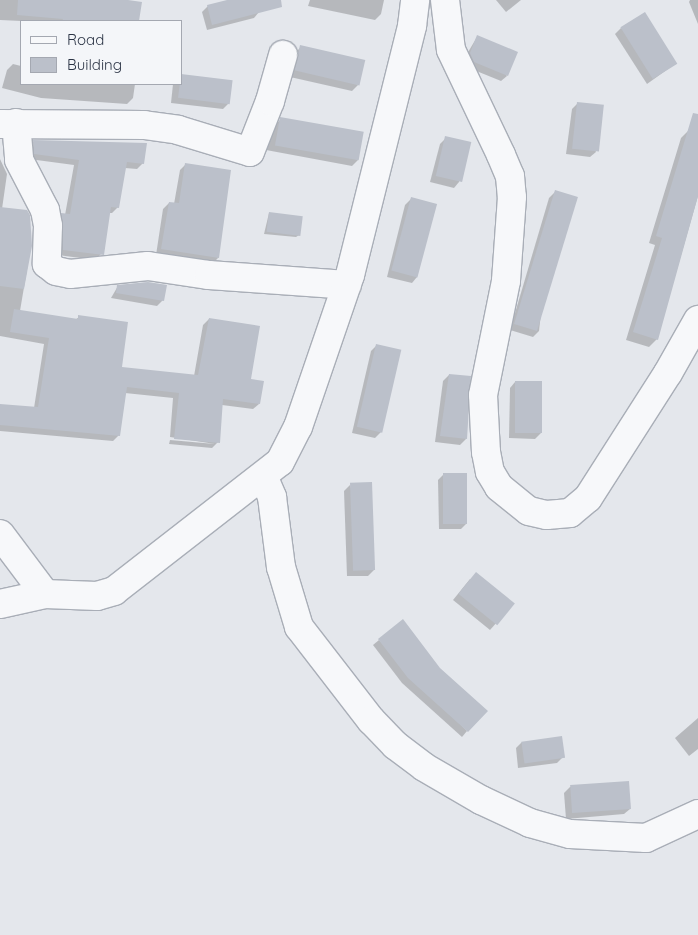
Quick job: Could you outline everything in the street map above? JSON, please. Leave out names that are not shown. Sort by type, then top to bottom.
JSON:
[{"type":"street","points":[[0,604],[45,594],[97,596],[114,591],[264,478],[280,462],[298,427],[347,285],[394,100],[415,0]]},
{"type":"street","points":[[445,0],[451,50],[510,176],[512,197],[506,281],[483,395],[486,452],[490,472],[499,487],[529,511],[547,515],[570,513],[582,503],[668,373],[698,320]]},
{"type":"street","points":[[283,55],[270,101],[250,152],[215,140],[144,125],[8,123],[19,160],[45,210],[48,226],[47,264],[56,271],[70,274],[148,266],[209,275],[347,285]]},
{"type":"street","points":[[264,478],[272,497],[281,567],[299,627],[372,720],[395,745],[424,767],[481,800],[530,823],[570,834],[646,838],[698,814]]},
{"type":"street","points":[[0,534],[45,594]]},
{"type":"building","points":[[18,0],[128,0],[142,2],[139,20],[62,20],[17,15]]},
{"type":"building","points":[[227,0],[281,0],[282,7],[212,25],[207,5]]},
{"type":"building","points":[[645,12],[677,64],[653,79],[620,27]]},
{"type":"building","points":[[477,35],[518,52],[508,76],[474,62],[470,53]]},
{"type":"building","points":[[300,45],[365,60],[359,85],[294,70]]},
{"type":"building","points":[[182,74],[233,80],[230,104],[178,98],[180,85],[182,85]]},
{"type":"building","points":[[577,102],[604,105],[599,152],[572,149]]},
{"type":"building","points":[[693,113],[698,114],[698,196],[658,340],[633,332],[662,238],[656,236]]},
{"type":"building","points":[[280,117],[364,132],[359,160],[275,146]]},
{"type":"building","points":[[445,136],[471,142],[462,182],[436,176]]},
{"type":"building","points":[[33,140],[147,143],[144,164],[127,162],[119,208],[111,207],[104,255],[63,250],[61,213],[70,214],[79,160],[34,154]]},
{"type":"building","points":[[185,163],[231,170],[219,258],[161,249],[169,202],[179,203]]},
{"type":"building","points":[[555,190],[578,197],[537,331],[514,324]]},
{"type":"building","points":[[411,197],[437,204],[417,277],[391,270]]},
{"type":"building","points":[[0,207],[27,210],[30,215],[32,246],[24,289],[0,286]]},
{"type":"building","points":[[269,212],[303,216],[300,236],[267,232]]},
{"type":"building","points":[[148,282],[167,285],[164,301],[116,293],[117,285]]},
{"type":"building","points":[[14,309],[78,319],[78,315],[128,322],[122,367],[198,375],[209,318],[260,326],[251,379],[264,381],[260,404],[223,399],[220,443],[174,439],[179,393],[127,387],[120,436],[0,425],[0,404],[38,407],[49,338],[10,332]]},
{"type":"building","points":[[376,344],[401,350],[382,433],[357,427]]},
{"type":"building","points":[[449,374],[471,376],[467,439],[440,436]]},
{"type":"building","points":[[515,381],[542,381],[542,433],[515,433]]},
{"type":"building","points":[[443,473],[467,473],[467,524],[443,524]]},
{"type":"building","points":[[372,482],[375,570],[353,571],[350,483]]},
{"type":"building","points":[[476,572],[515,603],[497,625],[458,594]]},
{"type":"building","points":[[403,619],[440,668],[488,711],[468,732],[408,678],[378,639]]},
{"type":"building","points":[[562,736],[565,758],[524,763],[521,742]]},
{"type":"building","points":[[629,781],[631,809],[572,813],[570,785]]}]
